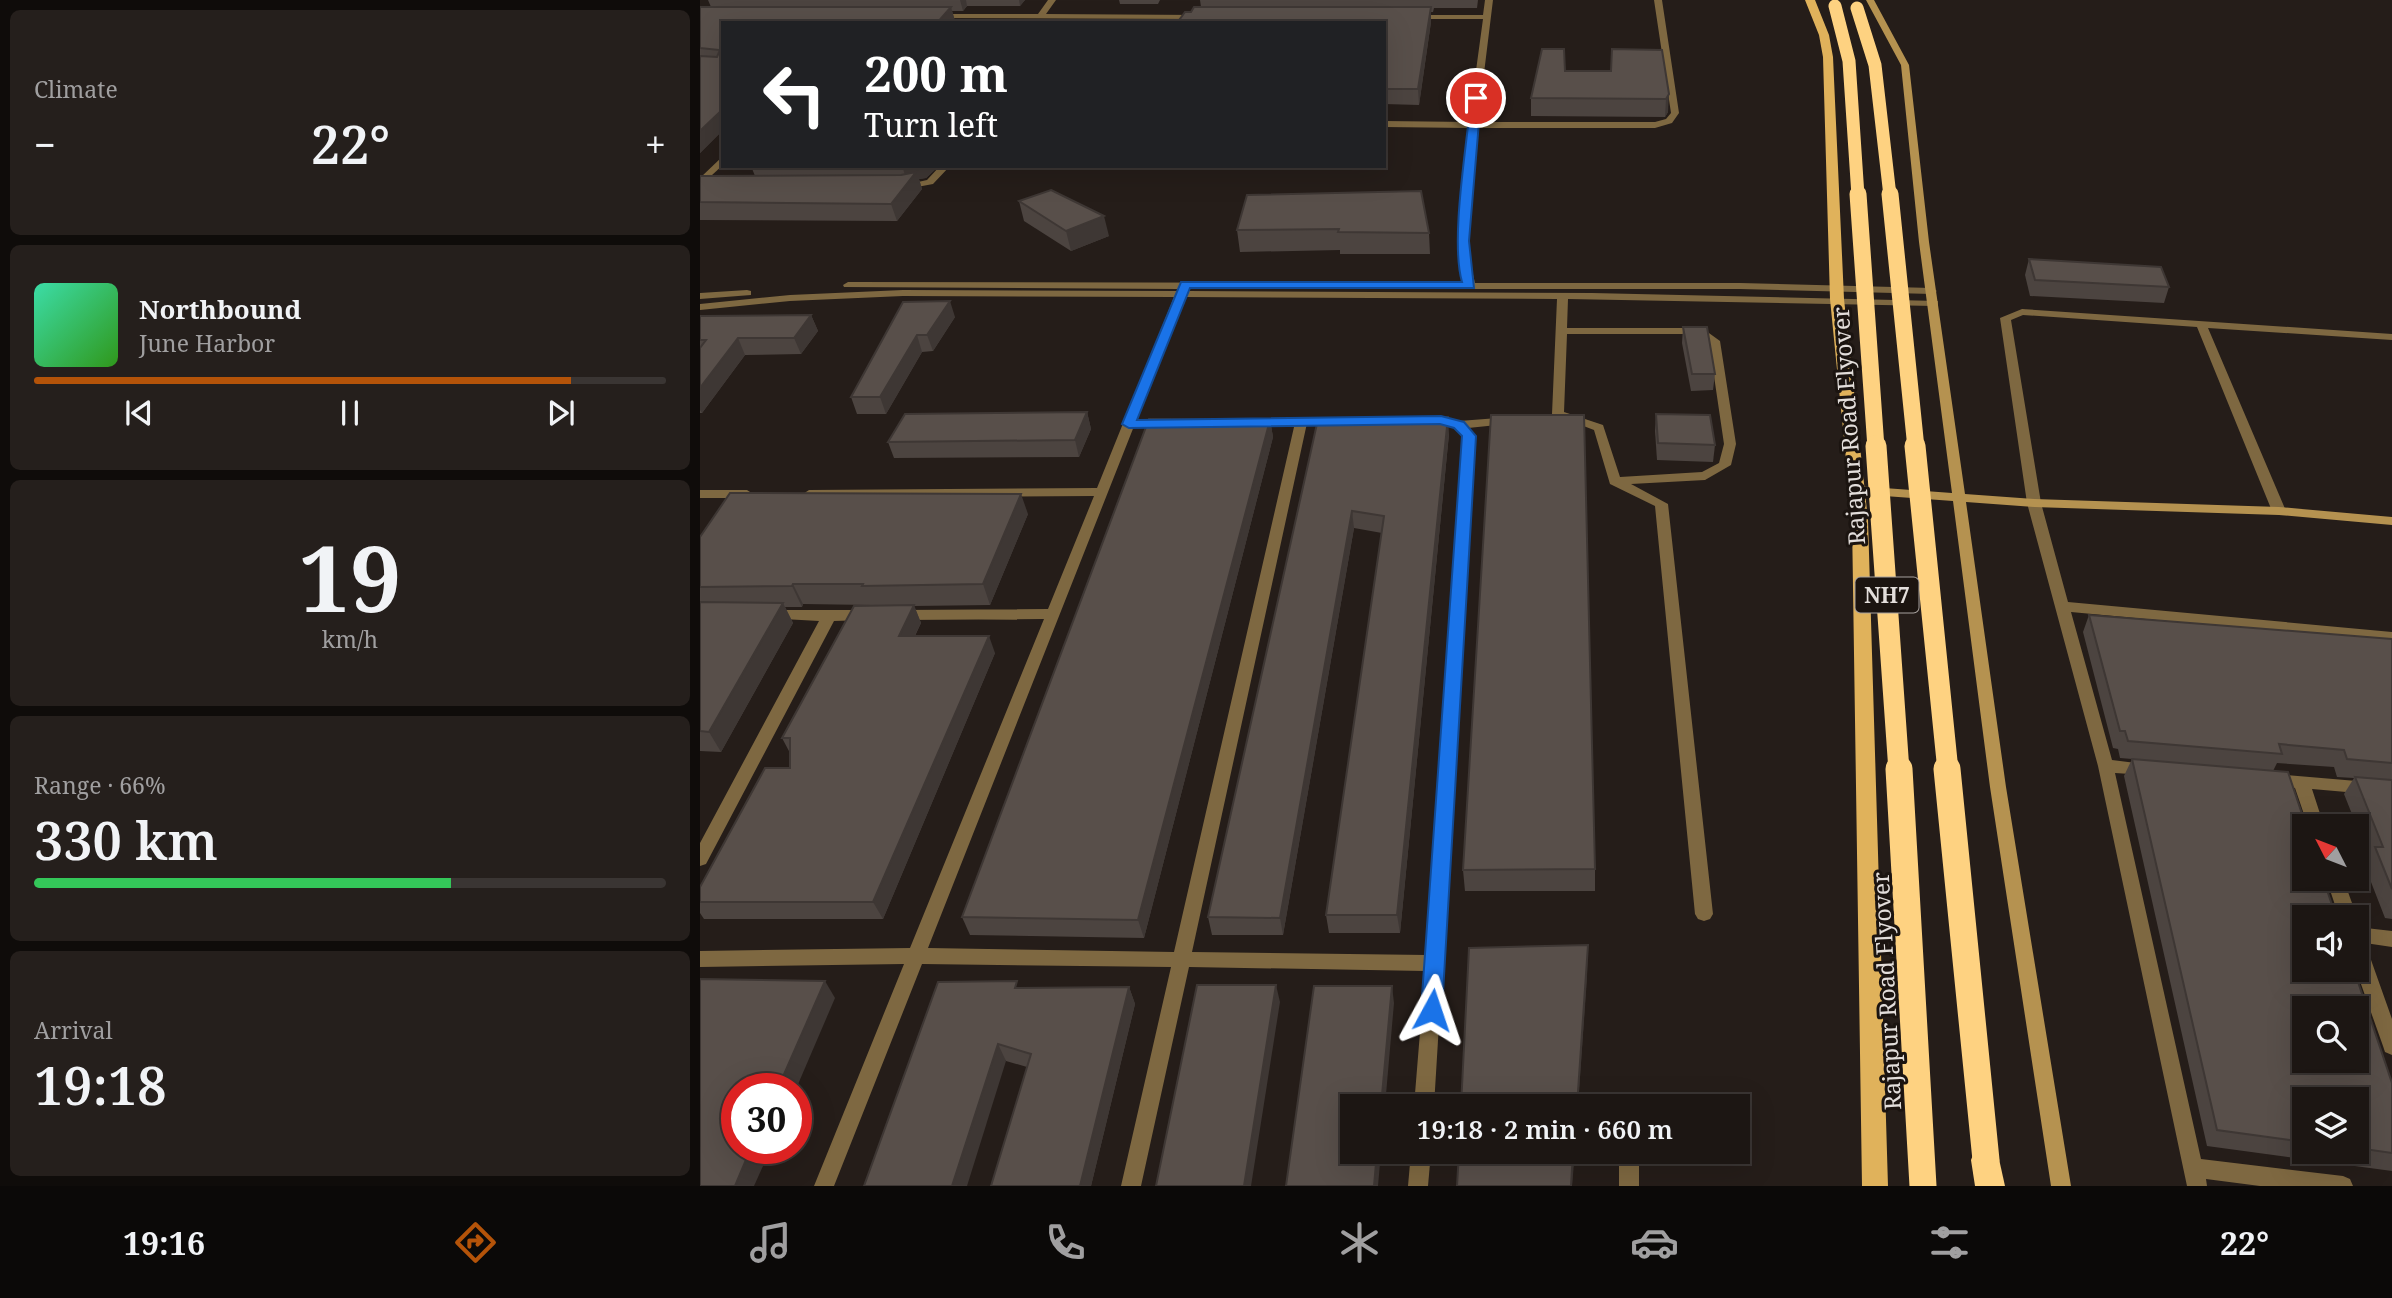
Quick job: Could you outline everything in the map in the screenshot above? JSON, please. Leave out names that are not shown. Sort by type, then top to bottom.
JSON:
[{"type":"highway","name":"NH7","points":[[1849,3],[1875,65],[1897,259],[1988,1173]]},
{"type":"highway","name":"Rajapur Road Flyover","points":[[1849,3],[1850,75],[1905,860],[1923,1186]]},
{"type":"main road","points":[[1810,0],[1824,35],[1828,57],[1860,520],[1875,1186]]},
{"type":"street","points":[[1041,16],[1052,0]]},
{"type":"street","points":[[1470,285],[1464,268],[1464,241],[1473,125],[1489,0]]},
{"type":"street","points":[[1386,124],[1655,125],[1669,121],[1675,113],[1658,0]]},
{"type":"street","points":[[1849,3],[1905,65],[1998,787],[2061,1186]]},
{"type":"street","points":[[929,16],[1041,16],[1134,20],[1203,17]]},
{"type":"street","points":[[1406,17],[1487,17]]},
{"type":"street","points":[[700,183],[721,161]]},
{"type":"street","points":[[894,187],[930,182],[944,168]]},
{"type":"street","points":[[700,188],[714,188]]},
{"type":"street","points":[[700,296],[878,283],[1563,296],[1843,294]]},
{"type":"street","points":[[700,307],[856,294],[1470,285],[1933,297]]},
{"type":"street","points":[[824,1186],[1102,492],[1135,424],[1183,290]]},
{"type":"street","points":[[1563,296],[1562,331],[1552,414],[1599,428],[1615,481],[1661,504],[1704,914]]},
{"type":"street","points":[[2343,1186],[2195,1177],[2106,766],[2034,503],[2005,318],[2022,312],[2392,337]]},
{"type":"street","points":[[2201,324],[2279,511]]},
{"type":"street","points":[[1562,331],[1702,331],[1714,341],[1730,444],[1725,465],[1705,477],[1615,481]]},
{"type":"street","points":[[1413,421],[1441,420],[1459,425],[1521,418]]},
{"type":"street","points":[[1131,1186],[1308,423],[1235,423]]},
{"type":"street","points":[[1425,1094],[1436,963],[1469,436],[1459,425]]},
{"type":"street","points":[[1857,490],[2034,503],[2279,511],[2392,521]]},
{"type":"street","points":[[794,494],[1102,492]]},
{"type":"street","points":[[700,494],[735,500],[766,494]]},
{"type":"street","points":[[2061,606],[2392,637]]},
{"type":"street","points":[[752,615],[1053,614]]},
{"type":"street","points":[[700,859],[829,615]]},
{"type":"street","points":[[2106,766],[2158,770]]},
{"type":"street","points":[[2262,779],[2392,790]]},
{"type":"street","points":[[2301,782],[2312,814]]},
{"type":"street","points":[[2369,936],[2392,939]]},
{"type":"street","points":[[700,959],[916,956],[1436,963]]},
{"type":"street","points":[[2369,980],[2392,1046]]},
{"type":"street","points":[[1418,1186],[1420,1164]]},
{"type":"street","points":[[1629,1164],[1629,1186]]},
{"type":"building","points":[[700,7],[951,7],[939,21],[721,21],[721,111],[700,131],[700,56],[717,57],[720,50],[700,48]]},
{"type":"building","points":[[1194,7],[1431,7],[1418,89],[1386,89],[1386,21],[1178,21],[1185,12],[1191,12]]},
{"type":"building","points":[[1542,49],[1564,49],[1565,71],[1611,71],[1612,49],[1662,50],[1669,94],[1666,99],[1531,98]]},
{"type":"building","points":[[916,172],[891,204],[700,202],[700,176],[901,175]]},
{"type":"building","points":[[1051,190],[1104,216],[1066,231],[1019,201]]},
{"type":"building","points":[[1421,191],[1429,233],[1338,232],[1339,229],[1237,230],[1247,195]]},
{"type":"building","points":[[2029,259],[2161,267],[2169,287],[2035,280]]},
{"type":"building","points":[[950,301],[927,335],[917,335],[880,397],[851,397],[903,302]]},
{"type":"building","points":[[811,315],[794,338],[738,338],[700,388],[700,348],[706,340],[700,340],[700,316]]},
{"type":"building","points":[[1683,327],[1707,327],[1715,374],[1692,374]]},
{"type":"building","points":[[1087,412],[1075,440],[888,442],[905,414]]},
{"type":"building","points":[[1656,414],[1710,415],[1715,445],[1658,443]]},
{"type":"building","points":[[1491,415],[1584,415],[1595,869],[1463,870]]},
{"type":"building","points":[[1448,417],[1397,915],[1326,915],[1384,516],[1352,511],[1280,918],[1208,917],[1318,419]]},
{"type":"building","points":[[1149,419],[1270,420],[1138,920],[962,917]]},
{"type":"building","points":[[730,493],[1021,494],[983,584],[700,587],[700,537]]},
{"type":"building","points":[[700,602],[783,603],[709,732],[700,731]]},
{"type":"building","points":[[914,605],[899,636],[989,636],[873,902],[700,902],[700,887],[765,768],[790,768],[790,738],[782,738],[854,606]]},
{"type":"building","points":[[2089,615],[2392,639],[2392,763],[2347,759],[2344,750],[2279,744],[2282,754],[2128,741],[2125,731],[2120,731]]},
{"type":"building","points":[[2132,759],[2288,772],[2302,814],[2292,814],[2292,891],[2327,891],[2332,905],[2292,905],[2292,982],[2358,982],[2363,996],[2292,996],[2292,1073],[2369,1073],[2369,1015],[2392,1083],[2392,1153],[2369,1150],[2369,1087],[2292,1087],[2292,1140],[2217,1130]]},
{"type":"building","points":[[2355,777],[2392,780],[2392,889],[2375,847],[2383,847]]},
{"type":"building","points":[[1588,945],[1578,1094],[1462,1094],[1469,948]]},
{"type":"building","points":[[700,979],[825,981],[785,1073],[721,1073],[721,1164],[744,1164],[735,1186],[700,1186]]},
{"type":"building","points":[[1017,981],[1015,988],[1129,987],[1080,1186],[991,1186],[1031,1054],[998,1044],[952,1186],[864,1186],[938,982]]},
{"type":"building","points":[[1197,985],[1276,985],[1244,1186],[1156,1186]]},
{"type":"building","points":[[1314,986],[1392,986],[1382,1094],[1340,1094],[1340,1164],[1376,1164],[1374,1186],[1286,1186]]},
{"type":"building","points":[[1458,1164],[1572,1164],[1571,1186],[1457,1186]]},
{"type":"route","points":[[1432,1010],[1469,436],[1459,425],[1441,420],[1129,424],[1185,284],[1470,285],[1464,268],[1464,241],[1476,98]]}]
